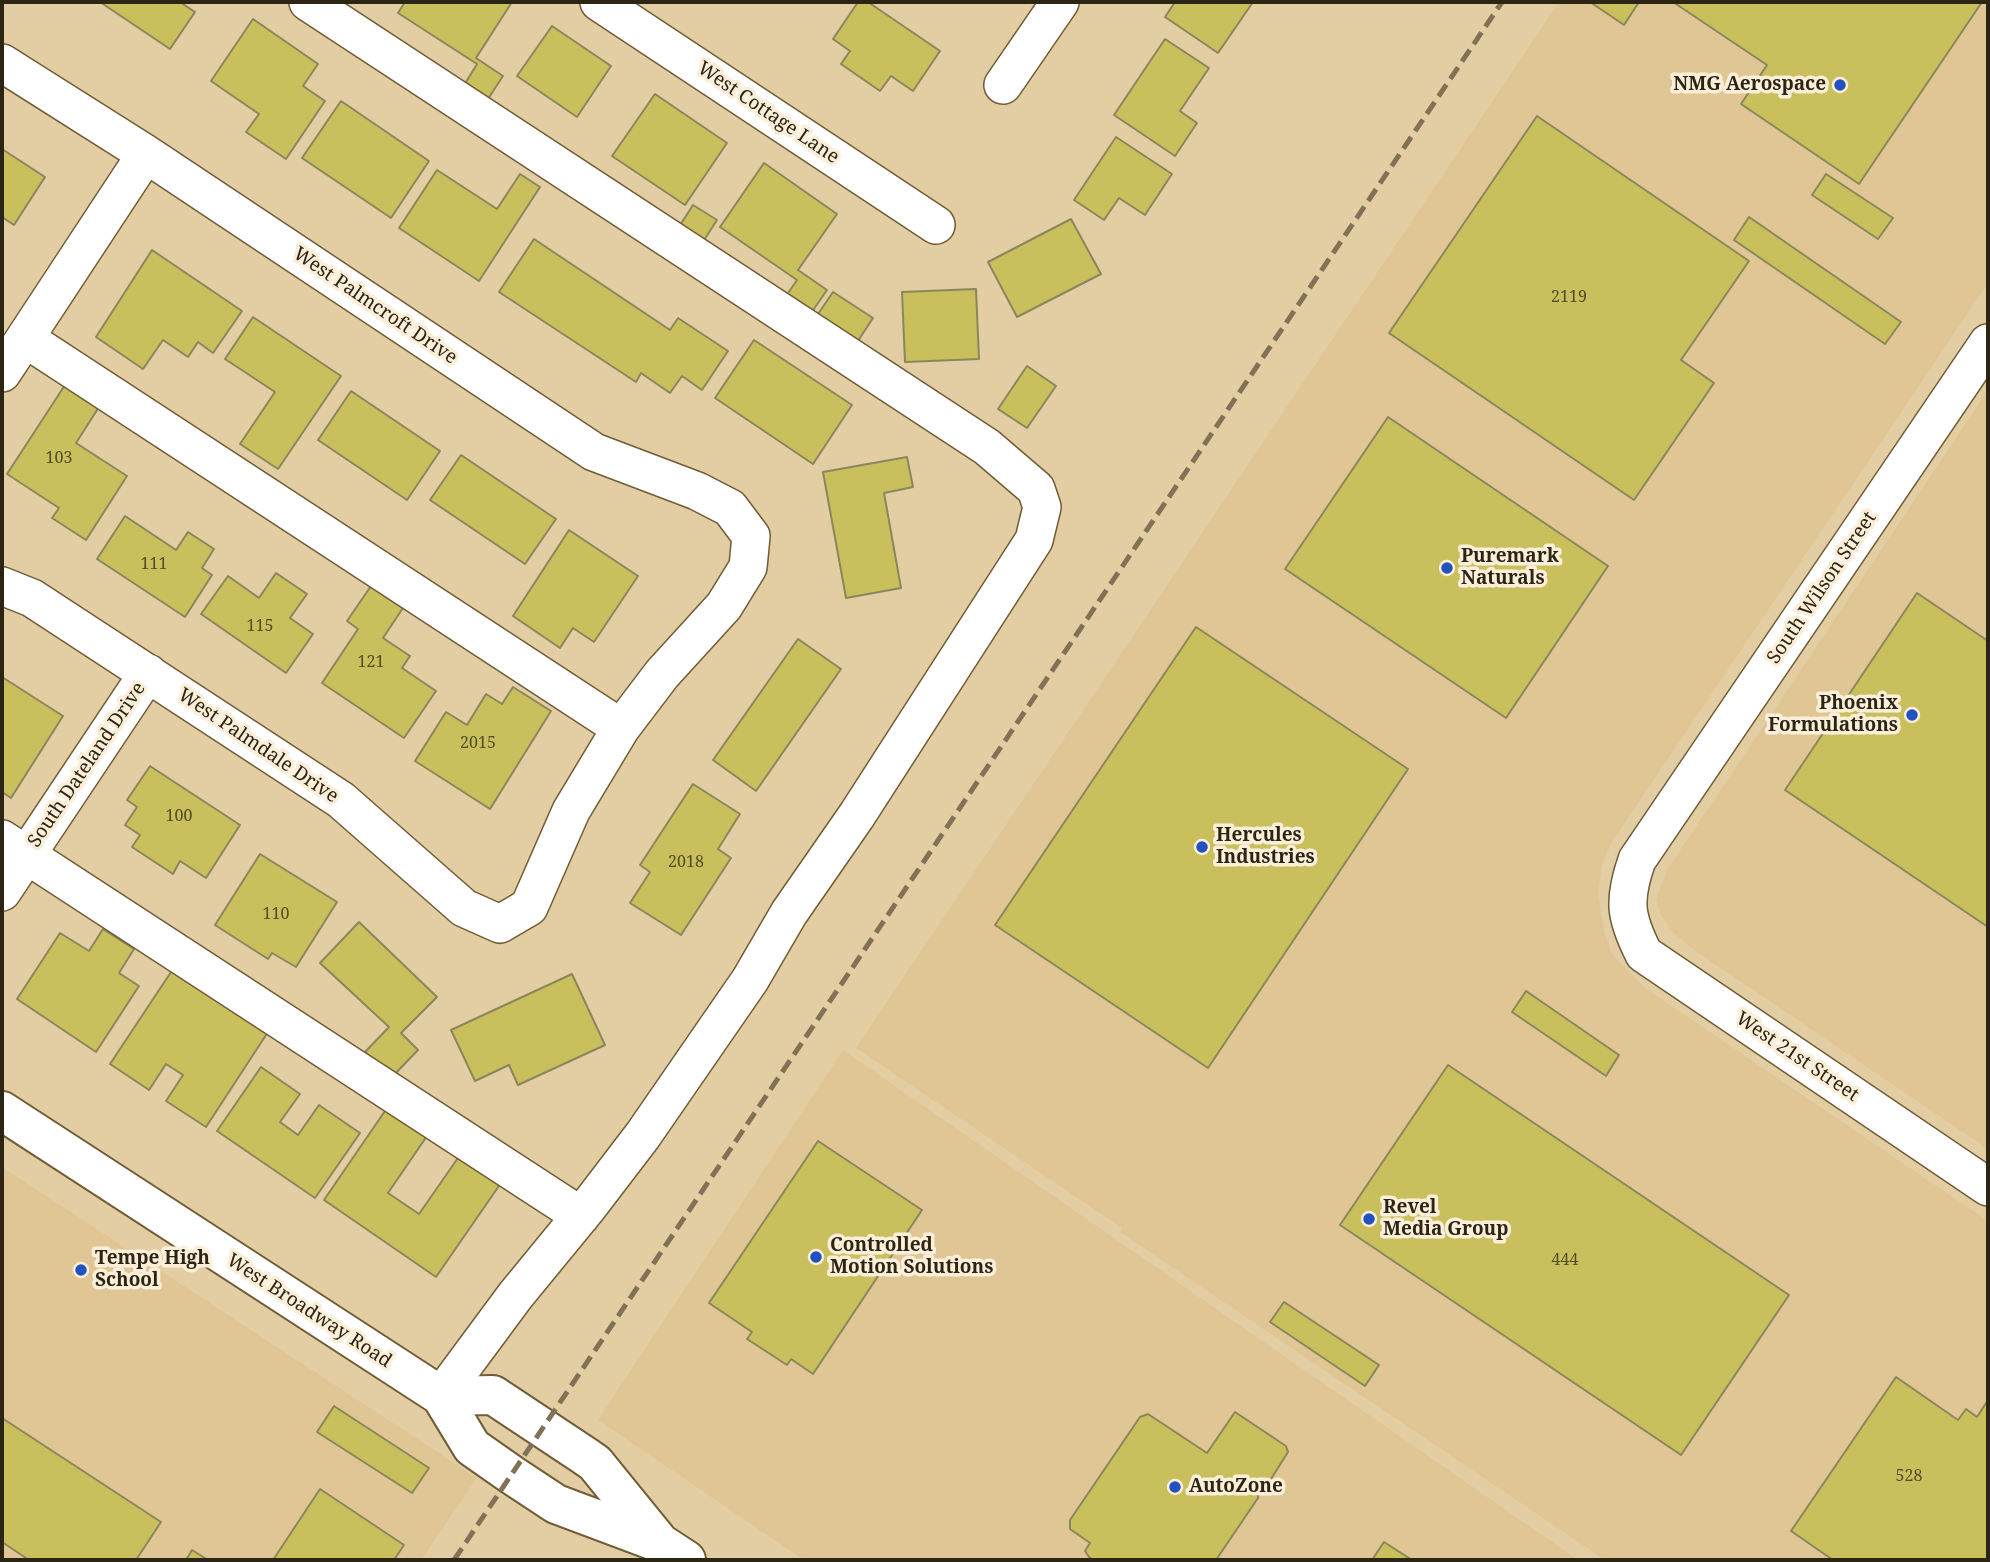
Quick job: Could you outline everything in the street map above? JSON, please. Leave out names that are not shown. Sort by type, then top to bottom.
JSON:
[{"type":"main road","name":"West Broadway Road","points":[[2,1111],[441,1396],[472,1447],[556,1504],[673,1552]]},
{"type":"main road","name":"West Broadway Road","points":[[441,1396],[493,1395],[596,1463],[673,1552]]},
{"type":"street","points":[[308,2],[987,447],[1036,489],[1042,507],[1034,540],[916,725],[789,914],[742,991],[642,1135],[581,1216],[515,1296],[441,1396]]},
{"type":"street","name":"West Cottage Lane","points":[[599,2],[936,225]]},
{"type":"street","points":[[1003,85],[1059,2]]},
{"type":"street","name":"West Palmcroft Drive","points":[[2,63],[145,154],[594,452],[697,491],[730,508],[751,536],[748,567],[724,606],[662,674],[621,728]]},
{"type":"street","points":[[2,373],[145,154]]},
{"type":"street","points":[[26,339],[621,728]]},
{"type":"street","name":"South Wilson Street","points":[[1627,910],[1629,883],[1637,860],[1988,343]]},
{"type":"street","name":"West Palmdale Drive","points":[[2,586],[32,598],[341,800],[464,908],[500,924],[529,907],[571,811],[621,728]]},
{"type":"street","name":"South Dateland Drive","points":[[2,892],[14,847],[148,673]]},
{"type":"street","points":[[14,847],[581,1216]]},
{"type":"street","name":"West 21st Street","points":[[1627,910],[1644,954],[1988,1187]]},
{"type":"shaded area","points":[[1559,2],[1988,2],[1988,283],[1612,842],[1602,864],[1598,894],[1604,931],[1612,954],[1645,988],[1988,1221],[1988,1560],[1605,1560],[1120,1232],[1122,1228],[856,1048]]},
{"type":"shaded area","points":[[1988,390],[1988,1149],[1691,948],[1673,932],[1661,915],[1656,899],[1667,870]]},
{"type":"shaded area","points":[[843,1050],[1578,1560],[804,1560],[598,1420]]},
{"type":"shaded area","name":"Tempe High School","points":[[2,1167],[477,1478],[421,1560],[2,1560]]},
{"type":"building","points":[[100,2],[180,2],[195,12],[170,49]]},
{"type":"building","points":[[405,2],[512,2],[476,58],[503,76],[486,102],[463,87],[477,64],[398,13]]},
{"type":"building","points":[[858,2],[868,2],[940,51],[913,91],[891,76],[880,91],[841,64],[850,51],[833,39]]},
{"type":"building","points":[[1175,2],[1253,2],[1218,53],[1165,17]]},
{"type":"building","points":[[1590,2],[1639,2],[1624,25]]},
{"type":"building","name":"NMG Aerospace","points":[[1673,2],[1982,2],[1859,184],[1741,104],[1767,65]]},
{"type":"building","points":[[253,19],[318,64],[303,86],[325,101],[286,159],[246,132],[259,114],[211,81]]},
{"type":"building","points":[[552,26],[611,66],[577,117],[517,76]]},
{"type":"building","points":[[1165,39],[1209,68],[1180,111],[1197,123],[1175,156],[1114,115]]},
{"type":"building","points":[[655,94],[727,143],[685,205],[612,156]]},
{"type":"building","points":[[341,101],[429,161],[391,218],[302,158]]},
{"type":"building","points":[[1537,116],[1749,261],[1681,360],[1714,383],[1634,500],[1389,333]]},
{"type":"building","points":[[1116,137],[1172,174],[1145,215],[1119,198],[1104,220],[1074,200]]},
{"type":"building","points":[[2,149],[45,177],[14,225],[2,217]]},
{"type":"building","points":[[764,163],[837,214],[798,270],[827,290],[809,316],[784,299],[797,280],[720,227]]},
{"type":"building","points":[[437,170],[497,209],[520,174],[540,187],[479,281],[399,228]]},
{"type":"building","points":[[1826,174],[1893,218],[1878,239],[1812,195]]},
{"type":"building","points":[[693,205],[717,220],[701,245],[677,230]]},
{"type":"building","points":[[1749,217],[1901,322],[1885,344],[1734,240]]},
{"type":"building","points":[[1071,219],[1101,274],[1017,317],[988,262]]},
{"type":"building","points":[[534,239],[670,330],[678,318],[728,351],[702,390],[682,376],[670,393],[641,373],[636,382],[499,292]]},
{"type":"building","points":[[152,250],[242,311],[213,353],[198,342],[188,357],[163,340],[143,369],[96,337]]},
{"type":"building","points":[[976,289],[979,359],[905,362],[902,292]]},
{"type":"building","points":[[833,292],[873,318],[854,347],[814,320]]},
{"type":"building","points":[[253,317],[341,376],[278,469],[240,444],[275,392],[225,359]]},
{"type":"building","points":[[754,340],[852,405],[813,464],[715,398]]},
{"type":"building","points":[[1027,366],[1056,386],[1027,428],[998,409]]},
{"type":"building","points":[[65,385],[99,407],[76,443],[127,476],[86,540],[52,518],[59,508],[7,474]]},
{"type":"building","points":[[351,391],[440,451],[407,500],[318,440]]},
{"type":"building","name":"Puremark Naturals","points":[[1388,417],[1608,566],[1506,718],[1285,569]]},
{"type":"building","points":[[461,455],[556,519],[525,564],[430,500]]},
{"type":"building","points":[[907,457],[913,487],[884,493],[901,588],[846,598],[823,472]]},
{"type":"building","points":[[125,516],[176,550],[188,532],[214,549],[202,568],[212,575],[185,617],[97,559]]},
{"type":"building","points":[[569,530],[638,576],[594,642],[573,628],[560,648],[513,616]]},
{"type":"building","points":[[276,573],[307,594],[290,618],[313,634],[286,673],[201,614],[228,576],[259,598]]},
{"type":"building","points":[[371,586],[403,608],[383,638],[410,656],[402,668],[436,691],[404,738],[322,683],[358,629],[347,621]]},
{"type":"building","name":"Phoenix Formulations","points":[[1917,593],[1988,641],[1988,927],[1785,790]]},
{"type":"building","name":"Hercules Industries","points":[[1196,627],[1408,769],[1208,1068],[995,925]]},
{"type":"building","points":[[798,639],[841,669],[756,791],[713,760]]},
{"type":"building","points":[[2,677],[63,716],[11,798],[2,792]]},
{"type":"building","points":[[513,687],[551,711],[490,809],[415,761],[446,712],[467,725],[486,694],[502,704]]},
{"type":"building","points":[[150,766],[240,825],[206,878],[180,861],[173,874],[132,847],[140,835],[125,825],[137,807],[127,800]]},
{"type":"building","points":[[693,784],[740,814],[718,849],[731,858],[681,935],[630,903],[650,872],[640,865]]},
{"type":"building","points":[[260,854],[337,902],[296,967],[272,953],[268,959],[215,925]]},
{"type":"building","points":[[359,922],[437,997],[401,1033],[418,1050],[391,1078],[365,1052],[389,1027],[320,963]]},
{"type":"building","points":[[103,929],[134,949],[119,973],[139,986],[96,1052],[17,999],[60,933],[89,951]]},
{"type":"building","points":[[173,969],[268,1032],[206,1127],[166,1101],[183,1075],[166,1064],[149,1090],[110,1064]]},
{"type":"building","points":[[572,974],[605,1045],[518,1085],[509,1065],[475,1081],[451,1030]]},
{"type":"building","points":[[1526,991],[1619,1055],[1606,1076],[1512,1012]]},
{"type":"building","points":[[1448,1065],[1789,1295],[1681,1455],[1340,1225]]},
{"type":"building","points":[[261,1067],[300,1094],[280,1122],[298,1135],[319,1105],[360,1133],[315,1198],[217,1131]]},
{"type":"building","points":[[387,1108],[427,1136],[388,1193],[419,1214],[460,1155],[501,1183],[436,1277],[324,1200]]},
{"type":"building","name":"Controlled Motion Solutions","points":[[818,1141],[922,1210],[813,1374],[791,1359],[787,1365],[747,1339],[752,1332],[709,1303]]},
{"type":"building","points":[[1284,1302],[1379,1365],[1365,1386],[1270,1322]]},
{"type":"building","points":[[1896,1377],[1958,1420],[1966,1409],[1977,1417],[1988,1400],[1988,1560],[1833,1560],[1791,1531]]},
{"type":"building","points":[[334,1406],[429,1468],[412,1493],[317,1432]]},
{"type":"building","name":"AutoZone","points":[[1235,1412],[1286,1446],[1288,1452],[1271,1479],[1265,1482],[1258,1480],[1255,1486],[1259,1490],[1258,1498],[1216,1560],[1093,1560],[1089,1557],[1085,1551],[1090,1543],[1070,1529],[1070,1520],[1140,1417],[1148,1414],[1207,1453]]},
{"type":"building","points":[[2,1418],[161,1522],[136,1560],[29,1560],[2,1542]]},
{"type":"building","points":[[320,1489],[404,1545],[394,1560],[273,1560]]},
{"type":"building","points":[[1384,1542],[1412,1560],[1372,1560]]},
{"type":"building","points":[[192,1550],[208,1560],[186,1560]]},
{"type":"railway","points":[[454,1560],[1502,2]]},
{"type":"place","name":"NMG Aerospace","points":[[1840,85]]},
{"type":"place","name":"Puremark Naturals","points":[[1447,568]]},
{"type":"place","name":"Phoenix Formulations","points":[[1912,715]]},
{"type":"place","name":"Hercules Industries","points":[[1202,847]]},
{"type":"place","name":"Revel Media Group","points":[[1369,1219]]},
{"type":"place","name":"Controlled Motion Solutions","points":[[816,1257]]},
{"type":"place","name":"Tempe High School","points":[[81,1270]]},
{"type":"place","name":"AutoZone","points":[[1175,1487]]}]
